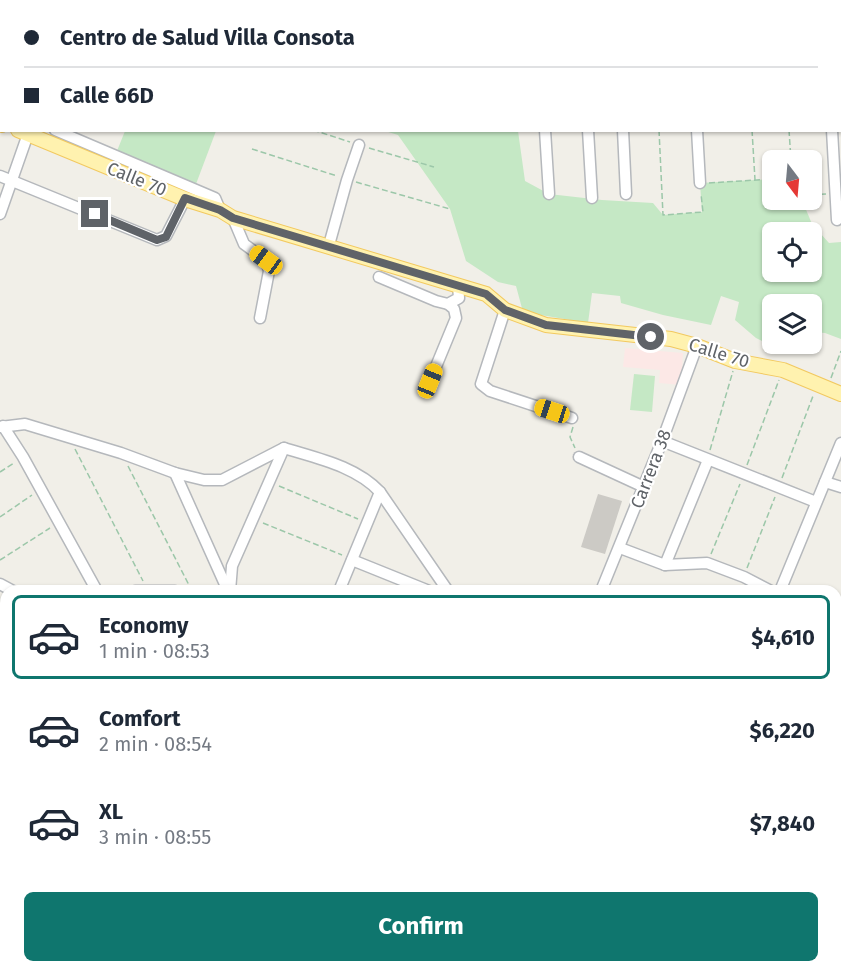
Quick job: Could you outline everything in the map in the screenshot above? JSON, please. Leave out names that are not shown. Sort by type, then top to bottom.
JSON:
[{"type":"main road","name":"Calle 70","points":[[23,132],[220,210],[233,218],[486,294],[505,310],[546,325],[671,339],[697,346],[735,361],[783,370],[841,394]]},
{"type":"street","points":[[0,214],[23,132]]},
{"type":"street","points":[[64,132],[83,136],[215,198],[220,210]]},
{"type":"street","points":[[546,132],[549,194]]},
{"type":"street","points":[[588,132],[592,198]]},
{"type":"street","points":[[623,132],[626,194]]},
{"type":"street","points":[[697,132],[700,183]]},
{"type":"street","points":[[832,132],[837,220]]},
{"type":"street","points":[[329,245],[358,145]]},
{"type":"street","points":[[0,176],[157,240],[166,237],[185,198]]},
{"type":"street","points":[[233,218],[244,244],[266,260],[269,271],[260,318]]},
{"type":"street","points":[[379,277],[436,302],[448,304],[454,309],[456,318],[430,381]]},
{"type":"street","points":[[448,304],[459,298],[458,285]]},
{"type":"street","points":[[505,310],[481,384],[490,391],[572,418]]},
{"type":"street","name":"Carrera 38","points":[[604,585],[662,441],[697,346]]},
{"type":"street","points":[[94,585],[23,457],[2,426],[25,424],[121,453],[175,473],[204,480],[222,480],[284,448],[325,460],[369,481],[380,492],[444,585]]},
{"type":"street","points":[[662,441],[816,502]]},
{"type":"street","points":[[782,585],[841,443]]},
{"type":"street","points":[[230,585],[232,566],[284,448]]},
{"type":"street","points":[[579,457],[644,487]]},
{"type":"street","points":[[665,565],[708,460]]},
{"type":"street","points":[[175,473],[226,585]]},
{"type":"street","points":[[825,482],[841,488]]},
{"type":"street","points":[[342,585],[380,492]]},
{"type":"street","points":[[620,548],[665,565],[707,563],[759,585]]},
{"type":"street","points":[[352,560],[414,585]]},
{"type":"path","points":[[320,132],[434,167]]},
{"type":"path","points":[[659,132],[663,215],[703,212],[700,183],[762,180]]},
{"type":"path","points":[[752,132],[755,180]]},
{"type":"path","points":[[789,132],[790,150]]},
{"type":"path","points":[[822,194],[836,193]]},
{"type":"path","points":[[827,388],[841,351]]},
{"type":"path","points":[[708,460],[735,361]]},
{"type":"path","points":[[572,418],[570,436],[579,457]]},
{"type":"path","points":[[70,437],[145,585]]},
{"type":"path","points":[[121,453],[189,585]]},
{"type":"path","points":[[0,472],[23,457]]},
{"type":"path","points":[[269,482],[367,522]]},
{"type":"path","points":[[0,517],[40,489]]},
{"type":"path","points":[[254,519],[352,560]]},
{"type":"path","points":[[0,560],[59,522]]},
{"type":"shaded area","points":[[625,348],[683,353],[681,385],[659,383],[660,370],[623,367]]},
{"type":"green space","points":[[124,132],[216,132],[196,184],[117,151]]},
{"type":"green space","points":[[388,132],[518,132],[525,181],[549,194],[653,203],[663,215],[702,212],[700,183],[762,180],[762,210],[806,210],[811,222],[762,222],[762,282],[822,282],[822,235],[829,243],[841,242],[841,339],[822,333],[822,294],[762,294],[762,341],[735,320],[739,302],[721,296],[711,325],[621,303],[620,296],[592,293],[588,323],[523,312],[516,286],[498,282],[466,261],[450,209],[398,135]]},
{"type":"green space","points":[[634,374],[655,376],[652,412],[630,410]]},
{"type":"building","points":[[598,494],[622,501],[605,554],[581,547]]},
{"type":"route","points":[[95,214],[157,240],[166,237],[185,198],[220,210],[233,218],[486,294],[505,310],[546,325],[651,337]]}]
